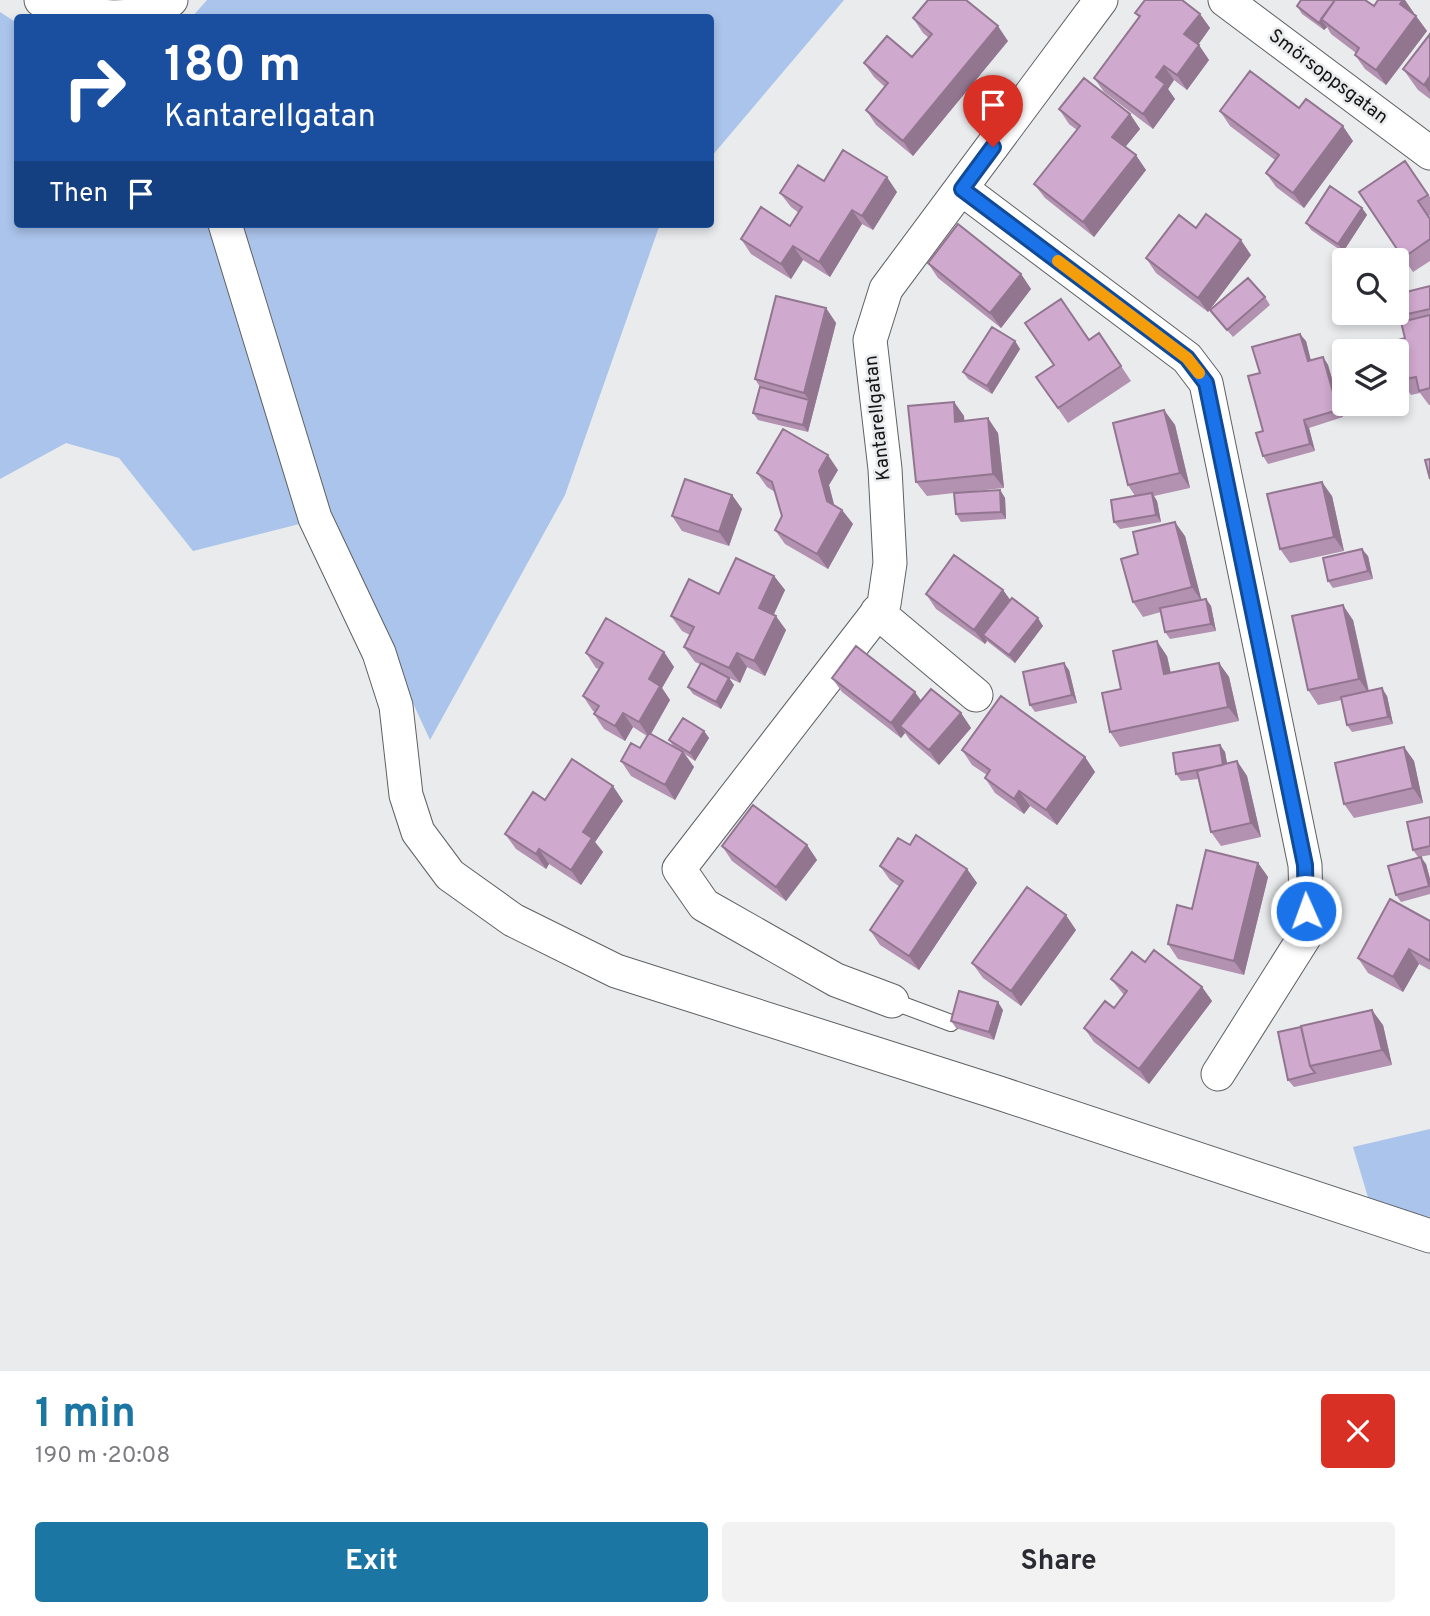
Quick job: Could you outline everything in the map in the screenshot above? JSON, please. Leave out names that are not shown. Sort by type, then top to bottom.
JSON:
[{"type":"street","points":[[41,0],[73,14]]},
{"type":"street","name":"Kantarellgatan","points":[[892,1001],[836,980],[704,905],[679,869],[884,604],[890,563],[885,469],[870,340],[886,289],[1101,0]]},
{"type":"street","name":"Smörsoppsgatan","points":[[1225,0],[1430,153]]},
{"type":"street","points":[[962,189],[1187,358],[1206,383],[1305,865],[1307,933],[1218,1074]]},
{"type":"street","points":[[226,228],[315,518],[379,653],[388,680],[396,706],[406,794],[418,832],[450,874],[513,920],[616,971],[999,1093],[1430,1236]]},
{"type":"street","points":[[877,612],[976,695]]},
{"type":"lane","points":[[892,1001],[951,1023]]},
{"type":"shaded area","points":[[207,0],[844,0],[714,153],[714,14],[195,14]]},
{"type":"shaded area","points":[[0,12],[14,21],[14,228],[659,228],[565,495],[430,740],[327,517],[193,551],[119,458],[66,443],[0,479]]},
{"type":"shaded area","points":[[1430,1129],[1430,1217],[1370,1204],[1353,1147]]},
{"type":"building","points":[[928,0],[966,0],[998,26],[903,141],[866,110],[888,83],[864,63],[887,36],[912,57],[932,34],[913,18]]},
{"type":"building","points":[[1145,0],[1182,0],[1200,14],[1184,34],[1199,45],[1177,75],[1164,66],[1156,77],[1165,84],[1143,114],[1094,78],[1140,16],[1135,13]]},
{"type":"building","points":[[1301,0],[1335,0],[1319,23],[1297,6]]},
{"type":"building","points":[[1335,0],[1365,0],[1374,6],[1378,0],[1403,0],[1400,4],[1416,16],[1376,70],[1355,55],[1359,48],[1321,19]]},
{"type":"building","points":[[1430,34],[1430,76],[1424,85],[1403,69]]},
{"type":"building","points":[[1250,71],[1299,108],[1306,99],[1343,126],[1293,193],[1266,173],[1279,155],[1220,111]]},
{"type":"building","points":[[1084,78],[1130,114],[1112,137],[1136,155],[1083,222],[1034,184],[1080,126],[1059,109]]},
{"type":"building","points":[[843,150],[887,177],[862,216],[852,210],[819,262],[793,246],[781,264],[741,239],[761,207],[790,226],[802,207],[780,193],[798,165],[824,181]]},
{"type":"building","points":[[1405,161],[1428,195],[1418,201],[1430,219],[1430,239],[1409,254],[1409,248],[1396,248],[1359,192]]},
{"type":"building","points":[[1330,186],[1362,208],[1338,244],[1306,223]]},
{"type":"building","points":[[1206,214],[1241,240],[1198,298],[1146,258],[1179,215],[1196,228]]},
{"type":"building","points":[[958,224],[1021,274],[990,313],[928,263]]},
{"type":"building","points":[[1248,278],[1265,297],[1227,330],[1210,310]]},
{"type":"building","points":[[1430,286],[1430,309],[1409,314],[1409,291]]},
{"type":"building","points":[[776,296],[826,308],[804,393],[755,379]]},
{"type":"building","points":[[1061,299],[1089,340],[1099,333],[1121,366],[1058,408],[1036,377],[1054,365],[1025,323]]},
{"type":"building","points":[[1430,315],[1430,388],[1419,391],[1416,377],[1409,378],[1409,339],[1402,339],[1405,338],[1402,325],[1409,325],[1409,320]]},
{"type":"building","points":[[992,327],[1015,341],[987,386],[963,372]]},
{"type":"building","points":[[1300,334],[1308,361],[1323,357],[1332,389],[1332,412],[1304,420],[1310,444],[1263,456],[1256,433],[1263,431],[1248,376],[1260,373],[1252,347]]},
{"type":"building","points":[[760,387],[809,400],[803,425],[753,413]]},
{"type":"building","points":[[954,402],[955,422],[988,418],[993,474],[916,482],[908,406]]},
{"type":"building","points":[[1164,410],[1180,473],[1128,485],[1113,423]]},
{"type":"building","points":[[783,429],[828,455],[819,471],[827,501],[842,510],[817,554],[775,530],[782,516],[772,482],[757,473]]},
{"type":"building","points":[[1430,459],[1430,479],[1425,460]]},
{"type":"building","points":[[685,479],[732,495],[719,532],[672,516]]},
{"type":"building","points":[[1322,482],[1334,537],[1280,549],[1267,494]]},
{"type":"building","points":[[1000,490],[1001,512],[956,514],[954,493]]},
{"type":"building","points":[[1152,493],[1156,515],[1114,522],[1111,500]]},
{"type":"building","points":[[1175,522],[1192,587],[1133,602],[1121,559],[1138,554],[1133,532]]},
{"type":"building","points":[[1362,549],[1368,571],[1328,581],[1323,558]]},
{"type":"building","points":[[954,555],[1003,590],[974,630],[926,594]]},
{"type":"building","points":[[736,558],[774,576],[759,608],[776,616],[754,661],[737,653],[729,668],[684,647],[694,627],[671,616],[689,579],[719,594]]},
{"type":"building","points":[[1012,598],[1038,618],[1009,655],[983,635]]},
{"type":"building","points":[[1206,599],[1211,624],[1165,632],[1160,608]]},
{"type":"building","points":[[1343,605],[1359,679],[1308,690],[1292,616]]},
{"type":"building","points":[[606,618],[664,652],[649,679],[660,686],[639,722],[623,713],[615,726],[594,714],[599,706],[583,696],[603,663],[586,653]]},
{"type":"building","points":[[1157,641],[1164,674],[1219,663],[1228,707],[1110,732],[1102,693],[1121,689],[1113,651]]},
{"type":"building","points":[[856,646],[915,692],[891,723],[832,678]]},
{"type":"building","points":[[701,663],[729,678],[716,702],[688,687]]},
{"type":"building","points":[[1064,663],[1072,695],[1030,705],[1023,672]]},
{"type":"building","points":[[1382,688],[1388,717],[1347,725],[1341,697]]},
{"type":"building","points":[[931,689],[961,713],[929,750],[900,726]]},
{"type":"building","points":[[1001,696],[1085,757],[1046,810],[1019,791],[1014,799],[985,778],[990,770],[962,750]]},
{"type":"building","points":[[683,718],[704,731],[690,753],[669,740]]},
{"type":"building","points":[[649,733],[683,752],[665,785],[621,761],[631,743],[640,748]]},
{"type":"building","points":[[1220,745],[1223,765],[1176,774],[1173,753]]},
{"type":"building","points":[[1404,747],[1413,788],[1344,804],[1335,763]]},
{"type":"building","points":[[572,759],[613,786],[583,832],[592,838],[571,870],[539,849],[536,854],[505,834],[533,792],[545,800]]},
{"type":"building","points":[[1237,761],[1251,823],[1211,832],[1197,771]]},
{"type":"building","points":[[753,805],[807,845],[776,887],[722,846]]},
{"type":"building","points":[[1430,817],[1430,846],[1413,850],[1407,822]]},
{"type":"building","points":[[916,835],[967,869],[909,956],[870,930],[903,881],[880,866],[898,838],[910,845]]},
{"type":"building","points":[[1206,850],[1258,863],[1234,961],[1168,944],[1177,905],[1192,909]]},
{"type":"building","points":[[1421,857],[1429,886],[1396,895],[1388,866]]},
{"type":"building","points":[[1027,887],[1066,915],[1011,991],[972,963]]},
{"type":"building","points":[[1390,899],[1430,921],[1430,961],[1409,949],[1393,977],[1358,958]]},
{"type":"building","points":[[1154,950],[1202,987],[1139,1069],[1084,1028],[1105,1001],[1114,1008],[1127,991],[1111,979],[1132,952],[1145,962]]},
{"type":"building","points":[[959,991],[998,1002],[989,1032],[951,1021]]},
{"type":"building","points":[[1372,1010],[1382,1050],[1310,1066],[1301,1026]]},
{"type":"building","points":[[1301,1027],[1310,1066],[1315,1073],[1288,1080],[1278,1032]]},
{"type":"slow traffic","points":[[1058,261],[1187,358],[1199,373]]},
{"type":"route","points":[[993,147],[962,189],[1187,358],[1206,383],[1305,865],[1306,911]]}]
